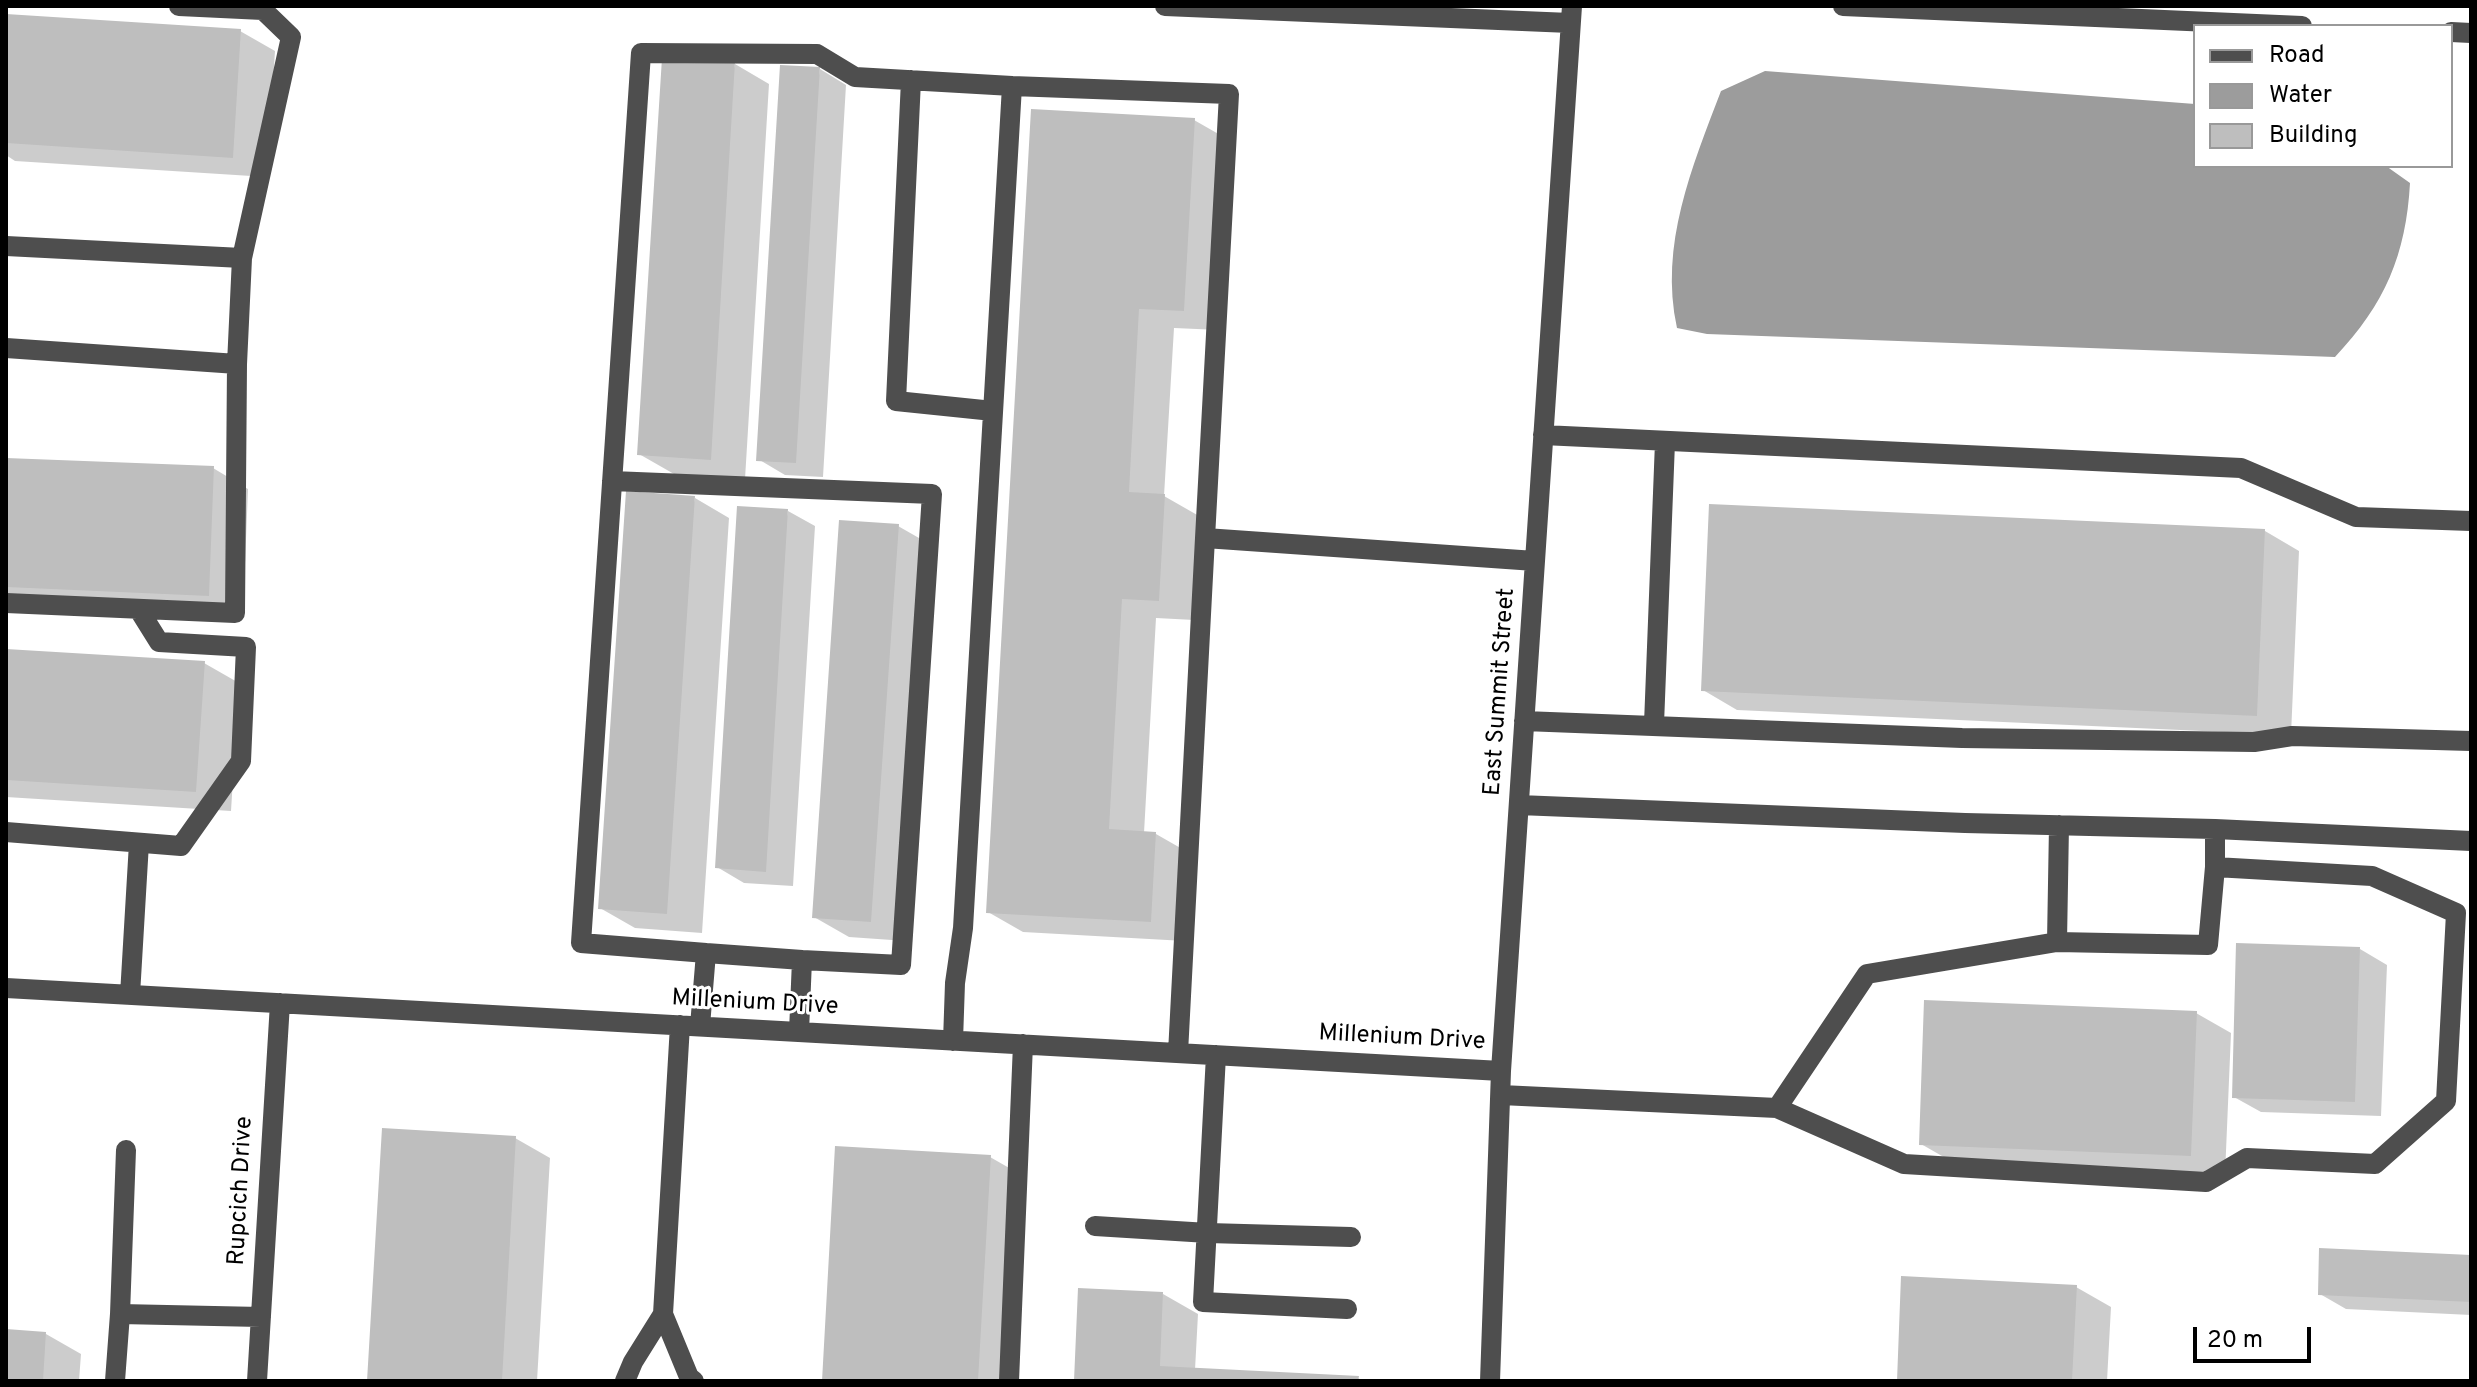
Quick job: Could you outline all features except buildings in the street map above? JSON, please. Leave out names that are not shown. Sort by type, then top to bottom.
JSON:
[{"type":"street","points":[[6,603],[235,613],[237,364],[242,258],[291,37],[263,10],[179,6]]},
{"type":"street","points":[[1165,6],[1571,15]]},
{"type":"street","points":[[1843,6],[2256,24]]},
{"type":"street","name":"East Summit Street","points":[[1490,1381],[1501,1071],[1571,15]]},
{"type":"street","points":[[612,481],[932,494],[901,965],[581,943],[612,481],[641,53],[817,54],[855,77],[1229,94],[1178,1053]]},
{"type":"street","points":[[911,80],[896,401],[993,411]]},
{"type":"street","points":[[953,1041],[955,983],[963,928],[1012,86]]},
{"type":"street","points":[[6,246],[242,258]]},
{"type":"street","points":[[6,348],[237,364]]},
{"type":"street","points":[[1543,435],[2241,468],[2356,517],[2471,521]]},
{"type":"street","points":[[1654,724],[1665,442]]},
{"type":"street","points":[[1205,538],[1535,561]]},
{"type":"street","points":[[6,832],[181,846],[241,761],[246,647],[159,642],[139,610]]},
{"type":"street","points":[[1524,721],[1962,738],[2254,742],[2292,736],[2471,741]]},
{"type":"street","points":[[1519,805],[2471,841]]},
{"type":"street","points":[[2057,942],[2059,825]]},
{"type":"street","points":[[1777,1108],[1867,974],[2057,942],[2208,945],[2215,829]]},
{"type":"street","points":[[130,995],[139,843]]},
{"type":"street","points":[[1501,1095],[1777,1108],[1904,1164],[2206,1182],[2247,1158],[2375,1164],[2446,1101],[2456,913],[2372,876],[2215,867]]},
{"type":"street","points":[[625,1381],[633,1362],[663,1314],[690,1026],[706,953]]},
{"type":"street","points":[[799,1032],[802,960]]},
{"type":"street","name":"Millenium Drive","points":[[6,988],[1501,1071]]},
{"type":"street","name":"Rupcich Drive","points":[[257,1381],[280,1003]]},
{"type":"street","points":[[1009,1381],[1023,1044]]},
{"type":"street","points":[[1216,1055],[1203,1302],[1347,1309]]},
{"type":"street","points":[[115,1381],[126,1150]]},
{"type":"street","points":[[1095,1226],[1351,1237]]},
{"type":"street","points":[[120,1314],[261,1317]]},
{"type":"street","points":[[663,1314],[689,1377],[694,1381]]},
{"type":"water","points":[[1765,71],[2193,104],[2193,168],[2389,168],[2410,183],[2404,233],[2380,298],[2335,357],[1707,334],[1677,328],[1672,267],[1675,237],[1699,148],[1721,91]]}]
